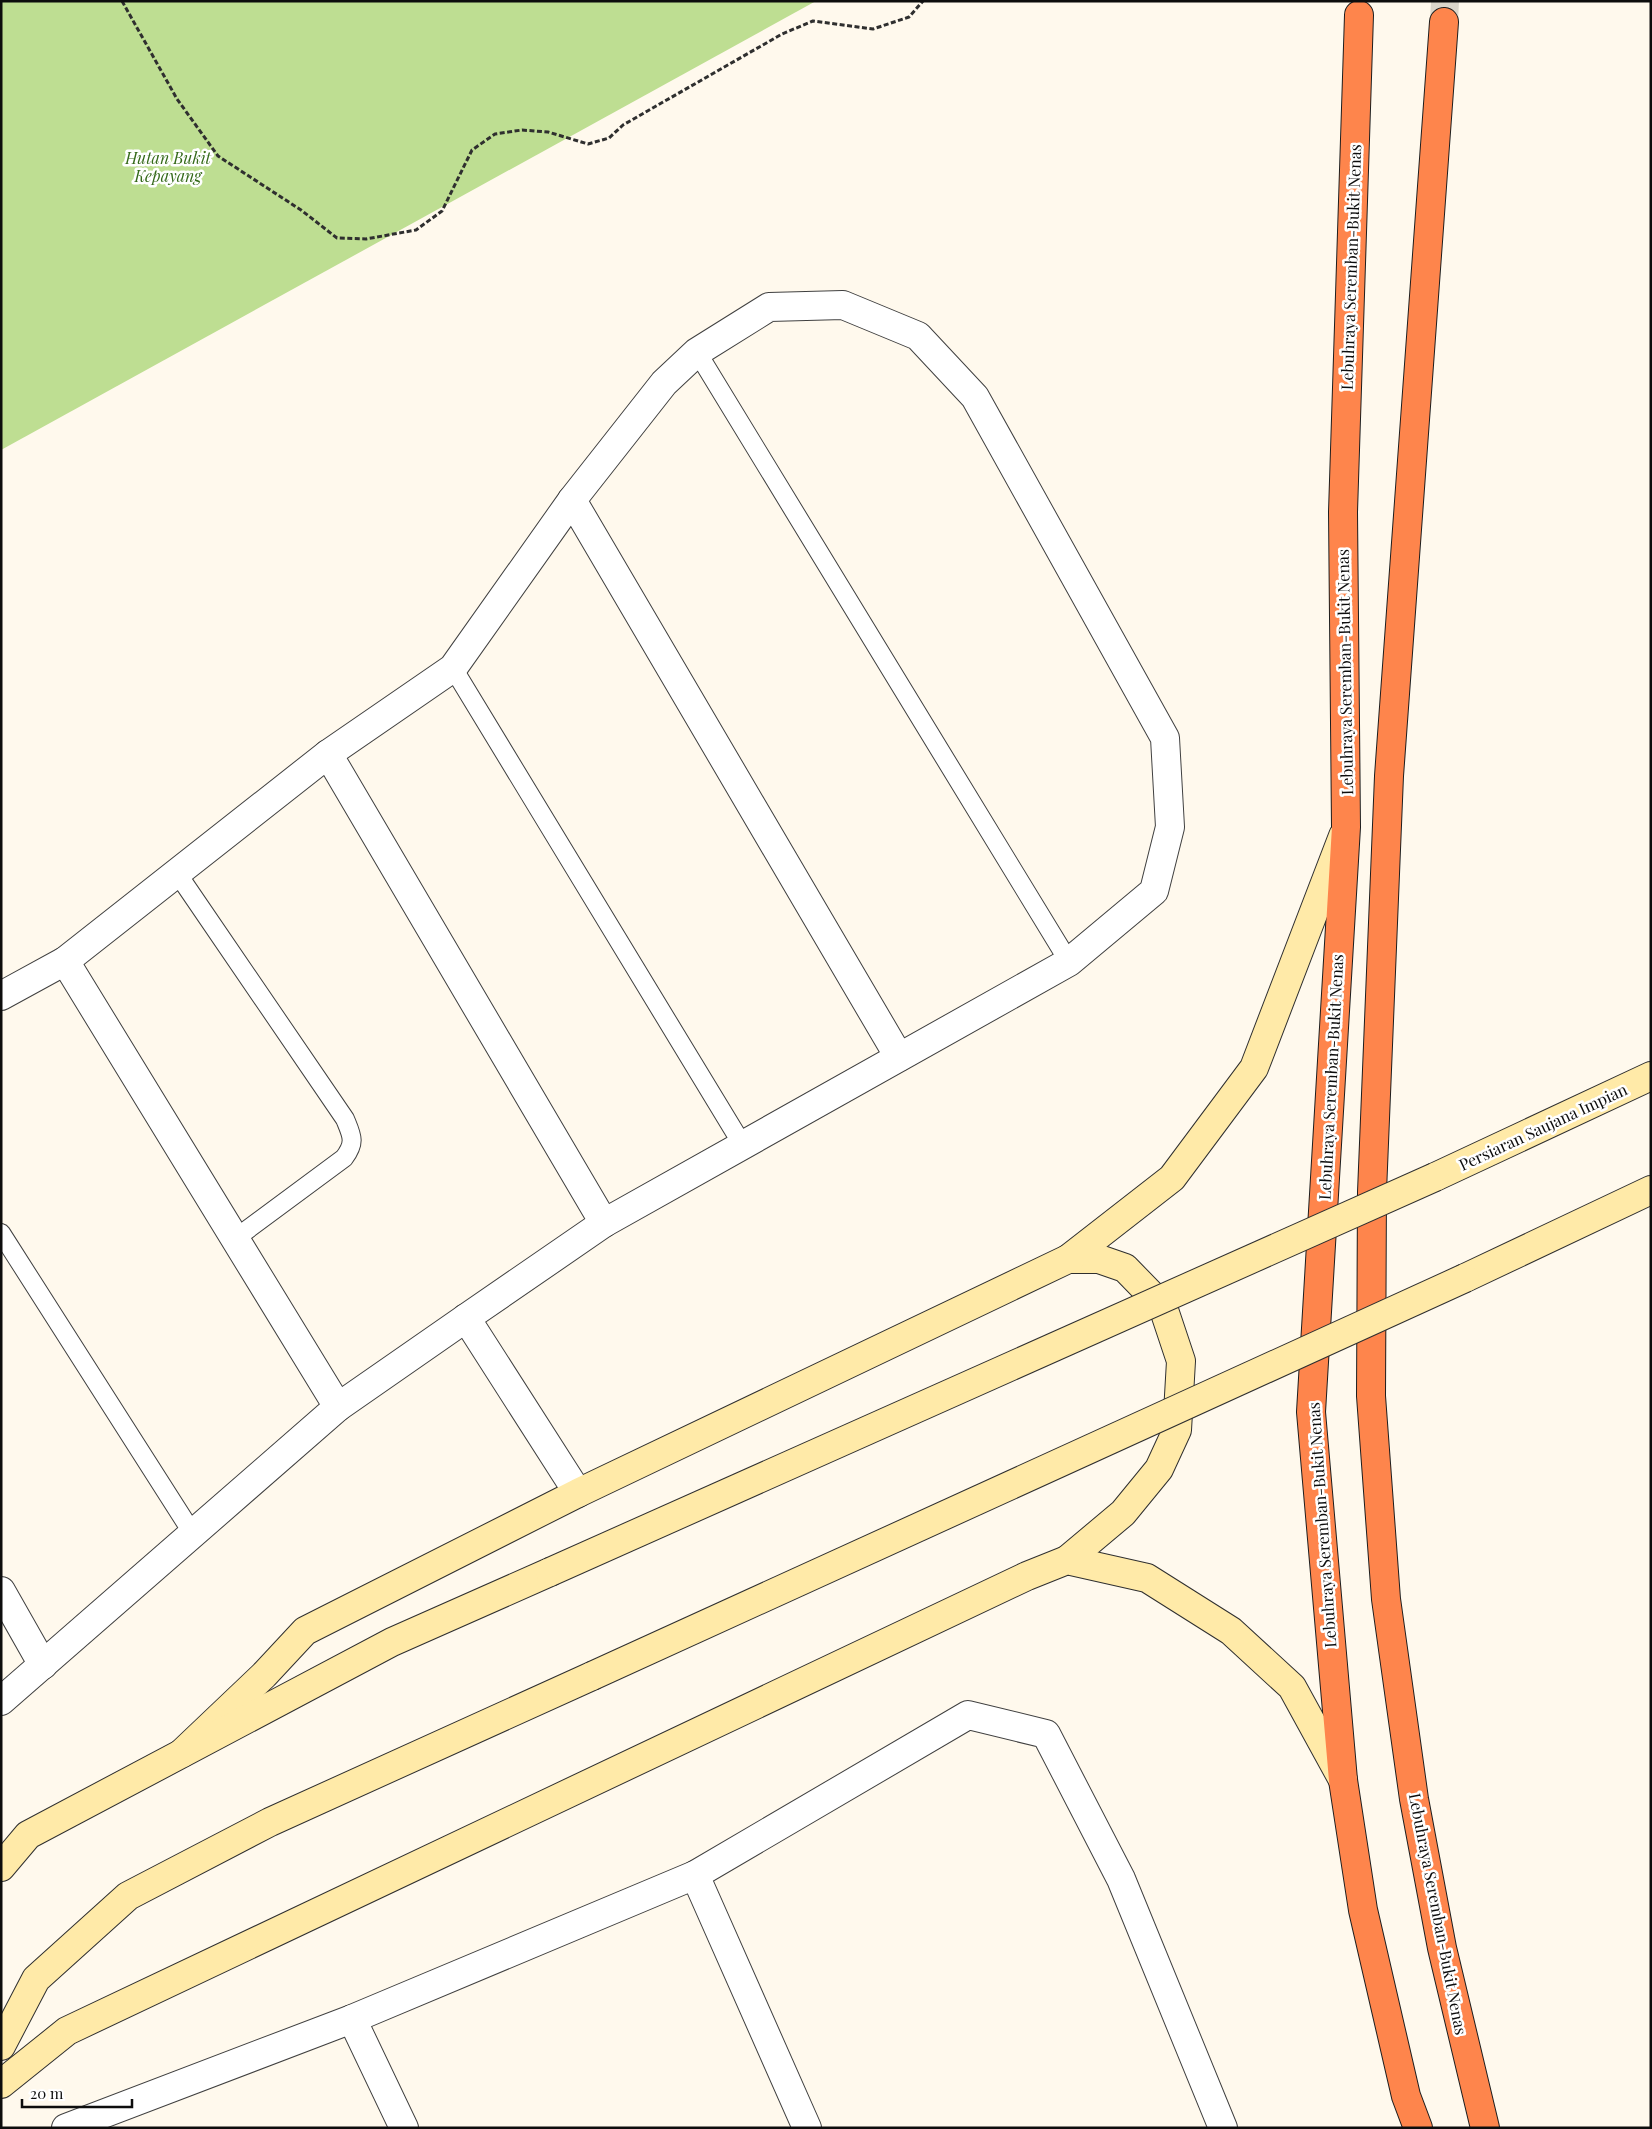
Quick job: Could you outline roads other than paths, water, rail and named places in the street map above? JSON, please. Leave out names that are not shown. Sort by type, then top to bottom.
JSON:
[{"type":"highway","name":"Lebuhraya Seremban-Bukit Nenas","points":[[1359,16],[1343,512],[1346,827],[1311,1412],[1344,1780],[1363,1910],[1406,2096],[1418,2128]]},
{"type":"highway","name":"Lebuhraya Seremban-Bukit Nenas","points":[[1444,22],[1389,776],[1372,1192],[1371,1396],[1386,1599],[1414,1799],[1442,1948],[1485,2128]]},
{"type":"street","points":[[1,996],[64,961],[328,754],[453,668],[572,500],[664,383],[697,352],[769,307],[843,305],[918,336],[975,397],[1165,738],[1170,827],[1154,891],[1070,962],[604,1223],[466,1318],[338,1407],[1,1702]]},
{"type":"street","points":[[572,500],[899,1057]]},
{"type":"street","points":[[328,754],[604,1223]]},
{"type":"street","points":[[182,1753],[264,1674],[305,1631],[578,1493],[1068,1259],[1172,1178],[1254,1068],[1346,827]]},
{"type":"street","points":[[64,961],[236,1238],[338,1407]]},
{"type":"street","name":"Persiaran Saujana Impian","points":[[1,1867],[28,1835],[392,1642],[1435,1177],[1651,1076]]},
{"type":"street","points":[[1,2046],[36,1979],[128,1896],[270,1822],[1465,1278],[1651,1190]]},
{"type":"street","points":[[1,2084],[67,2031],[1027,1576],[1067,1560],[1123,1512],[1159,1469],[1176,1430],[1181,1361],[1163,1308],[1125,1268],[1099,1259],[1068,1259]]},
{"type":"street","points":[[466,1318],[578,1493]]},
{"type":"street","points":[[1067,1560],[1147,1578],[1231,1631],[1292,1687],[1344,1780]]},
{"type":"street","points":[[1,1591],[43,1665]]},
{"type":"street","points":[[66,2128],[352,2019],[695,1875],[968,1715],[1046,1734],[1121,1879],[1224,2128]]},
{"type":"street","points":[[695,1875],[807,2128]]},
{"type":"street","points":[[352,2019],[404,2128]]},
{"type":"lane","points":[[697,352],[1070,962]]},
{"type":"lane","points":[[453,668],[742,1144]]},
{"type":"lane","points":[[177,873],[345,1119],[352,1135],[352,1148],[344,1158],[236,1238]]},
{"type":"lane","points":[[1,1233],[193,1534]]},
{"type":"tunnel","points":[[1444,22],[1445,1]]},
{"type":"park label","name":"Hutan Bukit Kepayang","points":[[168,167]]}]
